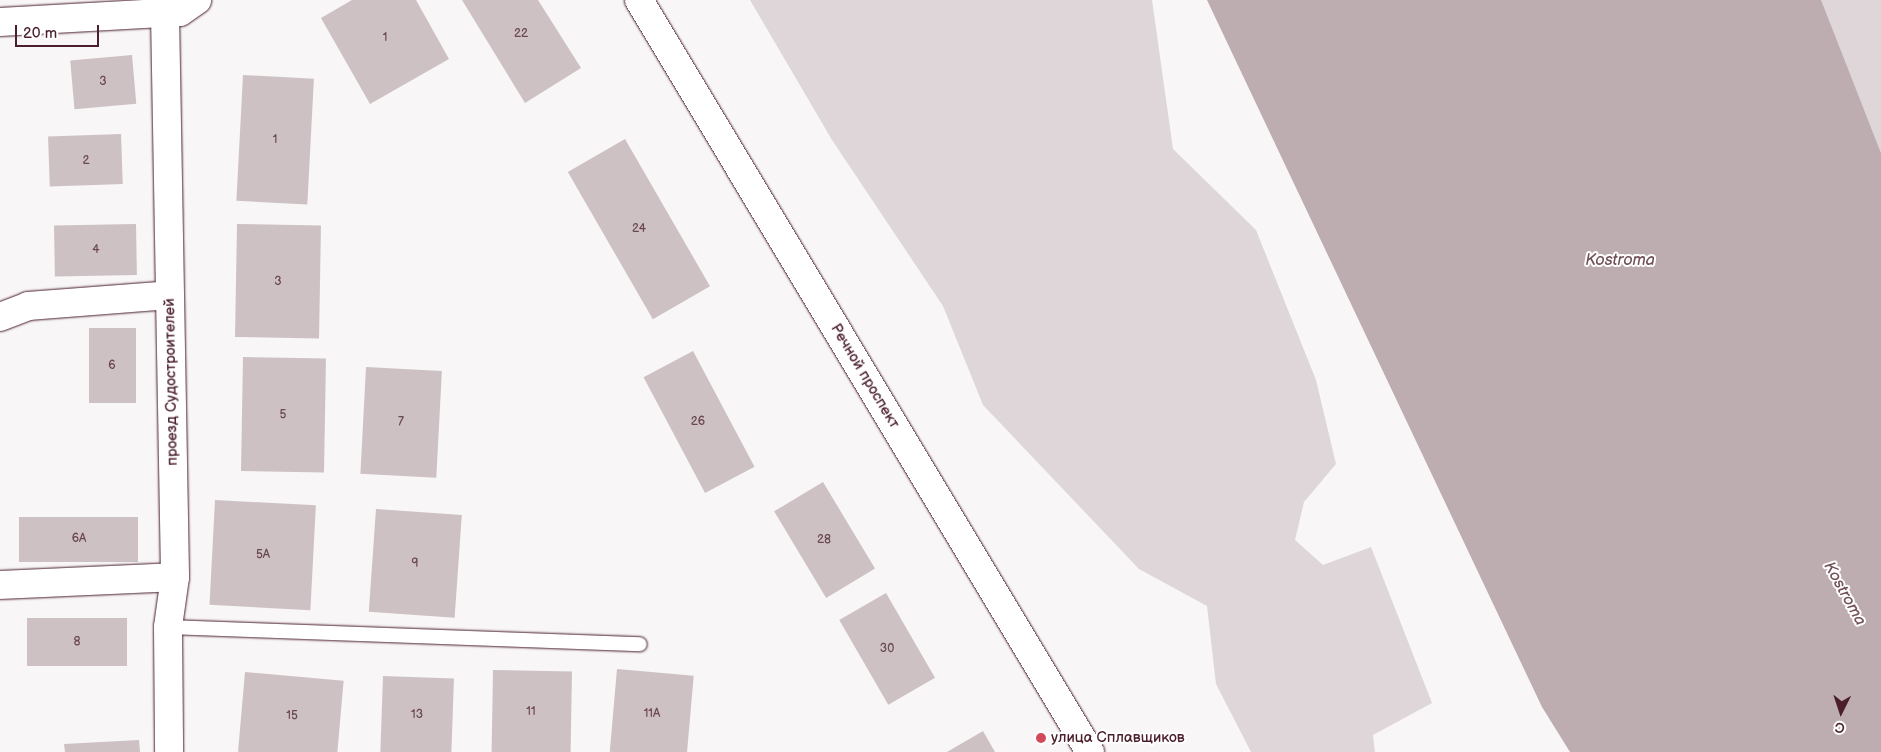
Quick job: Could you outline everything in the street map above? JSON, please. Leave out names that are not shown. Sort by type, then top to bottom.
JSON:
[{"type":"street","points":[[0,22],[180,12],[198,0]]},
{"type":"street","name":"Речной проспект","points":[[639,0],[1090,752]]},
{"type":"street","name":"проезд Судостроителей","points":[[165,12],[175,577],[168,627],[169,752]]},
{"type":"street","points":[[0,317],[28,306],[170,295]]},
{"type":"street","points":[[0,585],[175,577]]},
{"type":"lane","points":[[168,627],[640,644]]},
{"type":"shaded area","points":[[750,0],[1152,0],[1173,149],[1256,230],[1316,380],[1336,464],[1304,502],[1295,540],[1323,565],[1371,547],[1432,703],[1373,735],[1375,752],[1251,752],[1216,684],[1207,606],[1139,569],[983,405],[943,306],[832,140]]},
{"type":"shaded area","points":[[1821,0],[1881,0],[1881,153],[1826,15]]},
{"type":"water","name":"Kostroma","points":[[1207,0],[1821,0],[1881,153],[1881,752],[1570,752],[1542,707]]},
{"type":"building","points":[[352,0],[416,0],[449,59],[370,104],[321,18]]},
{"type":"building","points":[[462,0],[538,0],[581,68],[525,103]]},
{"type":"building","points":[[132,55],[136,104],[75,109],[70,60]]},
{"type":"building","points":[[243,75],[314,79],[307,205],[236,201]]},
{"type":"building","points":[[121,134],[123,184],[50,187],[48,137]]},
{"type":"building","points":[[625,139],[710,286],[653,319],[568,172]]},
{"type":"building","points":[[136,224],[137,275],[55,276],[54,225]]},
{"type":"building","points":[[237,224],[321,225],[319,338],[235,337]]},
{"type":"building","points":[[89,328],[136,328],[136,403],[89,403]]},
{"type":"building","points":[[693,351],[755,467],[705,493],[644,377]]},
{"type":"building","points":[[243,357],[326,358],[324,472],[241,471]]},
{"type":"building","points":[[366,367],[442,371],[436,478],[360,474]]},
{"type":"building","points":[[823,482],[875,569],[826,598],[774,511]]},
{"type":"building","points":[[215,500],[316,505],[310,610],[210,605]]},
{"type":"building","points":[[376,509],[462,515],[455,618],[369,612]]},
{"type":"building","points":[[19,517],[138,517],[138,562],[19,562]]},
{"type":"building","points":[[886,593],[935,678],[888,705],[839,620]]},
{"type":"building","points":[[27,618],[127,618],[127,666],[27,666]]},
{"type":"building","points":[[617,669],[694,676],[687,752],[610,752]]},
{"type":"building","points":[[493,670],[572,671],[571,752],[492,752]]},
{"type":"building","points":[[245,672],[344,681],[337,752],[238,752]]},
{"type":"building","points":[[383,676],[454,678],[451,752],[380,752]]},
{"type":"building","points":[[983,731],[995,752],[947,752]]},
{"type":"building","points":[[139,740],[140,752],[65,752],[64,744]]},
{"type":"place","name":"улица Сплавщиков","points":[[1041,738]]}]
